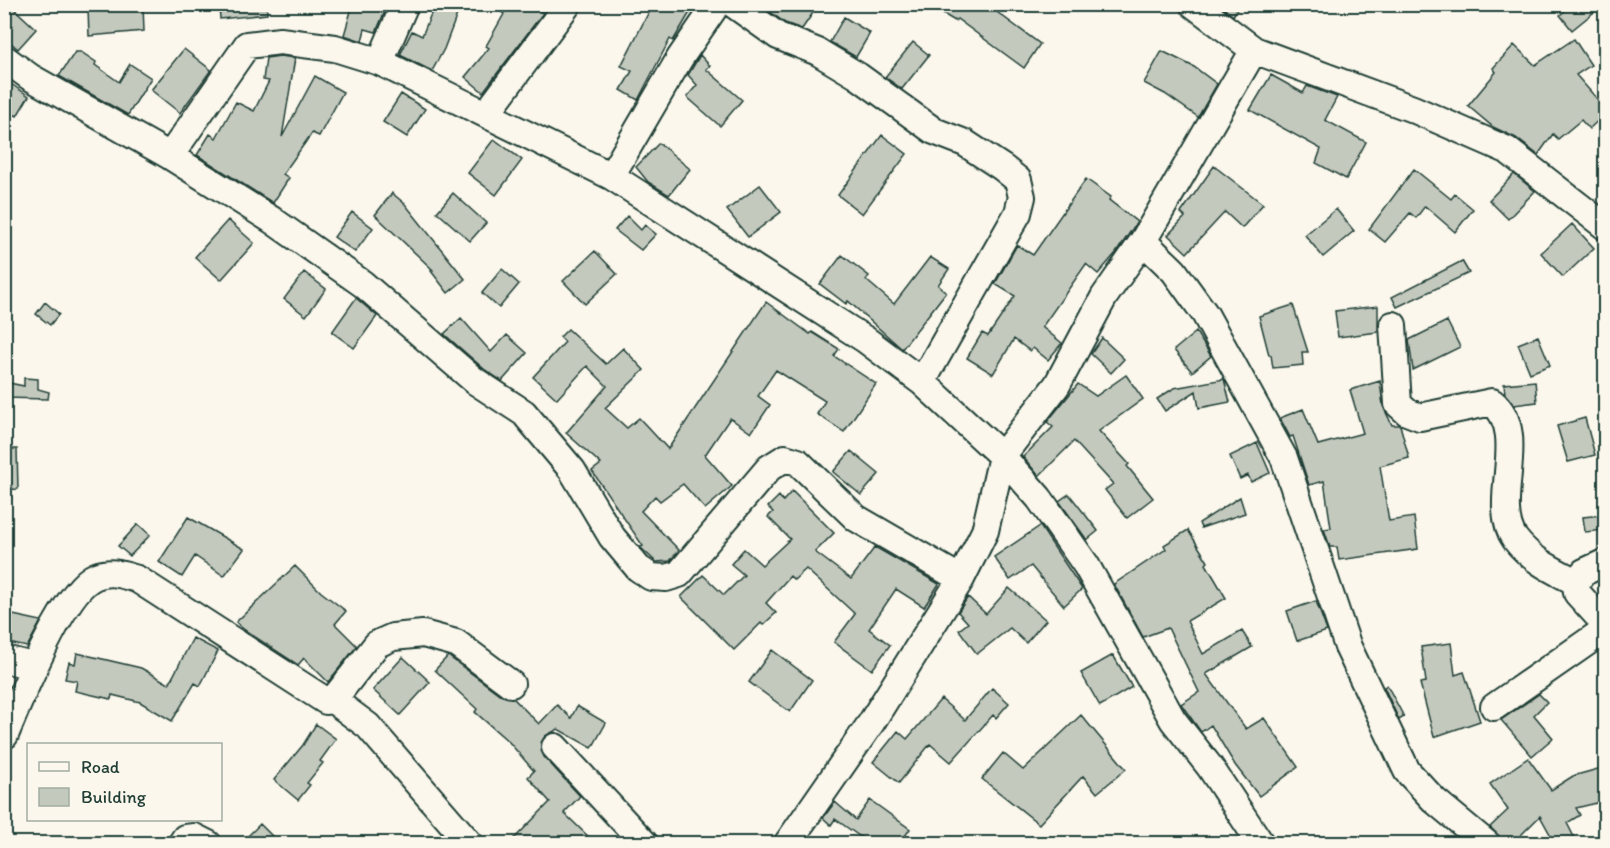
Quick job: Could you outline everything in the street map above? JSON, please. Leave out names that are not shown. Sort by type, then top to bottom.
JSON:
[{"type":"street","points":[[380,62],[405,4]]},
{"type":"street","points":[[486,114],[568,4]]},
{"type":"street","points":[[611,176],[680,58],[717,4]]},
{"type":"street","points":[[733,4],[778,36],[818,52],[858,76],[934,131],[965,143],[1018,180],[1022,197],[1018,213],[922,382]]},
{"type":"street","points":[[1193,4],[1254,50],[1413,109],[1507,150],[1605,227]]},
{"type":"street","points":[[170,156],[248,45],[280,41],[335,48],[380,62],[611,176],[866,340],[922,382],[1002,456],[1039,498],[1086,565],[1173,720],[1210,767],[1261,843]]},
{"type":"street","points":[[787,843],[871,723],[961,579],[985,531],[1002,456],[1057,385],[1104,297],[1143,241],[1254,50]]},
{"type":"street","points":[[4,58],[30,77],[170,156],[272,220],[363,284],[475,381],[524,413],[572,470],[612,537],[638,568],[651,577],[666,578],[679,574],[770,468],[785,458],[798,462],[856,518],[961,579]]},
{"type":"street","points":[[1143,241],[1174,271],[1205,314],[1284,458],[1348,647],[1407,771],[1434,800],[1486,843]]},
{"type":"street","points":[[1393,325],[1398,404],[1407,412],[1420,417],[1492,402],[1500,409],[1508,432],[1510,465],[1506,520],[1515,538],[1536,561],[1576,582]]},
{"type":"street","points":[[1494,707],[1605,627],[1577,593],[1576,582],[1584,572],[1605,562]]},
{"type":"street","points":[[5,735],[33,666],[77,592],[94,576],[112,572],[137,579],[326,700],[333,700],[368,726],[470,843]]},
{"type":"street","points":[[333,700],[377,644],[393,637],[423,634],[456,643],[511,684]]},
{"type":"street","points":[[4,659],[33,666]]},
{"type":"street","points":[[555,747],[645,843]]},
{"type":"street","points":[[181,843],[185,838],[194,837],[208,843]]},
{"type":"building","points":[[4,4],[9,4],[36,29],[18,49],[4,37]]},
{"type":"building","points":[[219,4],[267,4],[267,14],[220,19]]},
{"type":"building","points":[[353,4],[388,4],[376,32],[365,29],[362,41],[344,35]]},
{"type":"building","points":[[435,4],[461,4],[444,49],[432,71],[400,55],[412,31],[422,36]]},
{"type":"building","points":[[489,4],[531,4],[543,13],[483,92],[465,77],[489,48],[486,46],[504,14]]},
{"type":"building","points":[[653,4],[695,4],[673,41],[670,39],[638,100],[621,90],[632,71],[621,66]]},
{"type":"building","points":[[760,4],[819,4],[802,29],[785,23]]},
{"type":"building","points":[[926,4],[986,4],[1040,44],[1024,68],[957,19],[955,21]]},
{"type":"building","points":[[1219,4],[1240,4],[1233,16]]},
{"type":"building","points":[[1573,4],[1604,4],[1572,30],[1560,15]]},
{"type":"building","points":[[143,6],[144,31],[89,36],[88,9]]},
{"type":"building","points":[[844,17],[870,33],[856,57],[830,42]]},
{"type":"building","points":[[1574,39],[1591,65],[1576,75],[1605,108],[1605,114],[1589,129],[1581,120],[1558,139],[1553,134],[1538,155],[1516,138],[1493,127],[1468,106],[1496,72],[1493,68],[1514,45],[1535,65]]},
{"type":"building","points":[[913,42],[929,55],[902,89],[885,77]]},
{"type":"building","points":[[184,49],[211,70],[180,113],[151,90]]},
{"type":"building","points":[[1162,51],[1194,67],[1217,84],[1198,117],[1165,94],[1144,83]]},
{"type":"building","points":[[75,52],[81,52],[96,62],[95,65],[119,82],[130,64],[151,78],[128,115],[59,76]]},
{"type":"building","points":[[700,55],[710,66],[706,69],[742,100],[720,126],[687,97],[697,85],[688,75]]},
{"type":"building","points":[[280,56],[295,58],[282,137],[315,76],[343,92],[319,136],[312,133],[283,174],[289,178],[273,203],[197,155],[210,134],[216,138],[236,102],[254,111],[269,81],[263,80],[266,58]]},
{"type":"building","points":[[1271,75],[1303,93],[1307,86],[1337,97],[1325,120],[1366,142],[1346,179],[1316,163],[1321,149],[1250,110]]},
{"type":"building","points":[[11,84],[29,96],[17,116],[4,109],[4,95]]},
{"type":"building","points":[[401,94],[425,109],[407,137],[383,122]]},
{"type":"building","points":[[882,135],[907,154],[862,214],[838,195]]},
{"type":"building","points":[[494,139],[522,160],[496,195],[468,173]]},
{"type":"building","points":[[659,143],[690,169],[669,195],[648,182],[636,167]]},
{"type":"building","points":[[1214,166],[1263,204],[1242,228],[1225,212],[1187,253],[1168,235],[1185,217],[1181,213]]},
{"type":"building","points":[[1414,169],[1451,199],[1455,194],[1473,209],[1455,232],[1425,206],[1416,218],[1410,213],[1385,242],[1369,229]]},
{"type":"building","points":[[1514,174],[1535,191],[1508,219],[1489,200]]},
{"type":"building","points":[[1086,179],[1111,197],[1109,200],[1137,222],[1116,253],[1098,274],[1086,264],[1042,327],[1062,343],[1048,360],[1033,348],[1030,351],[1014,339],[993,374],[967,358],[982,333],[988,336],[1015,296],[995,284],[1017,245],[1033,255]]},
{"type":"building","points":[[760,185],[781,212],[748,237],[727,210]]},
{"type":"building","points":[[392,193],[405,204],[465,279],[448,293],[431,271],[433,270],[375,215]]},
{"type":"building","points":[[453,193],[486,223],[470,241],[437,212]]},
{"type":"building","points":[[1336,209],[1354,231],[1323,257],[1305,235]]},
{"type":"building","points":[[352,212],[373,228],[355,252],[334,237]]},
{"type":"building","points":[[627,216],[641,230],[645,225],[656,234],[641,250],[615,230]]},
{"type":"building","points":[[228,220],[254,243],[221,280],[195,257]]},
{"type":"building","points":[[1572,224],[1594,248],[1563,277],[1541,253]]},
{"type":"building","points":[[595,251],[617,274],[585,304],[563,281]]},
{"type":"building","points":[[842,255],[869,276],[866,280],[894,304],[930,257],[949,269],[938,285],[946,292],[902,349],[848,301],[846,304],[820,284]]},
{"type":"building","points":[[1462,261],[1469,273],[1397,307],[1392,297]]},
{"type":"building","points":[[502,269],[519,284],[499,308],[482,293]]},
{"type":"building","points":[[304,272],[326,289],[306,316],[284,299]]},
{"type":"building","points":[[356,298],[377,316],[354,348],[332,332]]},
{"type":"building","points":[[45,302],[59,314],[50,325],[36,314]]},
{"type":"building","points":[[766,302],[810,334],[812,332],[839,349],[834,356],[876,384],[844,432],[817,414],[825,401],[776,370],[758,396],[770,405],[751,433],[730,418],[705,455],[732,486],[705,509],[683,484],[660,501],[655,496],[641,511],[679,550],[670,561],[656,562],[640,547],[643,546],[592,471],[601,464],[566,433],[607,386],[587,366],[557,399],[533,377],[565,342],[560,337],[568,329],[606,364],[623,348],[644,370],[605,408],[627,428],[639,418],[668,449]]},
{"type":"building","points":[[1293,305],[1308,352],[1302,352],[1303,365],[1273,368],[1259,316]]},
{"type":"building","points":[[1378,306],[1378,332],[1338,337],[1335,311]]},
{"type":"building","points":[[461,318],[491,352],[507,335],[527,353],[502,381],[484,369],[444,334]]},
{"type":"building","points":[[1447,321],[1460,347],[1413,370],[1409,340]]},
{"type":"building","points":[[1196,332],[1211,356],[1192,372],[1174,350]]},
{"type":"building","points":[[1538,336],[1550,365],[1530,373],[1518,344]]},
{"type":"building","points":[[1102,338],[1124,359],[1111,373],[1091,354]]},
{"type":"building","points":[[1126,375],[1143,399],[1099,431],[1129,464],[1127,466],[1153,498],[1127,518],[1105,490],[1113,484],[1074,441],[1039,476],[1023,457],[1053,427],[1047,422],[1078,384],[1096,396]]},
{"type":"building","points":[[24,378],[38,379],[38,389],[49,392],[48,399],[4,398],[4,382],[24,386]]},
{"type":"building","points":[[1224,379],[1230,402],[1199,408],[1196,391],[1165,411],[1157,399],[1174,388]]},
{"type":"building","points":[[1380,381],[1383,406],[1392,425],[1400,425],[1409,458],[1380,466],[1389,521],[1414,517],[1418,549],[1339,560],[1337,547],[1330,547],[1324,529],[1331,528],[1324,481],[1309,485],[1293,436],[1290,437],[1280,418],[1303,409],[1318,445],[1363,433],[1350,390]]},
{"type":"building","points":[[1535,381],[1537,402],[1514,405],[1505,394],[1504,384]]},
{"type":"building","points":[[1585,418],[1595,455],[1568,462],[1557,426]]},
{"type":"building","points":[[1257,443],[1270,473],[1251,482],[1248,475],[1240,479],[1230,456]]},
{"type":"building","points":[[4,449],[17,449],[18,489],[4,490]]},
{"type":"building","points":[[851,451],[879,474],[861,495],[833,472]]},
{"type":"building","points":[[792,491],[834,533],[815,552],[851,579],[875,547],[939,584],[924,607],[896,589],[869,629],[890,645],[872,670],[834,642],[855,614],[806,569],[794,580],[790,576],[766,603],[776,613],[763,625],[761,623],[734,650],[681,597],[703,575],[724,595],[744,575],[731,564],[744,549],[762,565],[790,539],[768,517],[773,512],[768,507],[779,496],[783,501]]},
{"type":"building","points":[[1069,494],[1098,531],[1087,540],[1059,501]]},
{"type":"building","points":[[1240,497],[1245,513],[1201,528],[1199,523]]},
{"type":"building","points":[[1602,515],[1604,530],[1585,532],[1583,517]]},
{"type":"building","points":[[188,517],[244,549],[224,576],[195,556],[182,577],[159,562]]},
{"type":"building","points":[[138,524],[150,535],[130,556],[118,546]]},
{"type":"building","points":[[1040,526],[1082,589],[1064,606],[1031,566],[1010,580],[994,557]]},
{"type":"building","points":[[1188,530],[1208,562],[1206,564],[1226,598],[1187,621],[1203,654],[1242,631],[1252,647],[1206,674],[1246,729],[1264,718],[1298,767],[1259,796],[1235,765],[1211,725],[1201,732],[1181,704],[1199,692],[1168,628],[1143,637],[1114,584],[1166,549],[1164,545]]},
{"type":"building","points":[[295,566],[321,592],[346,611],[335,624],[357,646],[328,682],[304,658],[298,665],[236,622]]},
{"type":"building","points":[[1009,588],[1046,620],[1026,643],[1010,628],[977,654],[959,630],[968,623],[958,612],[968,597],[986,614]]},
{"type":"building","points":[[1316,601],[1327,631],[1297,641],[1287,611]]},
{"type":"building","points":[[4,613],[41,621],[27,647],[4,642]]},
{"type":"building","points":[[193,638],[218,651],[200,686],[195,683],[172,721],[140,702],[112,695],[111,699],[75,691],[77,681],[65,679],[69,662],[75,664],[77,653],[141,668],[169,684]]},
{"type":"building","points":[[1451,643],[1455,675],[1464,672],[1480,721],[1434,737],[1420,683],[1426,682],[1421,647]]},
{"type":"building","points":[[772,650],[812,680],[790,712],[749,682]]},
{"type":"building","points":[[1113,655],[1132,687],[1100,706],[1081,673]]},
{"type":"building","points":[[448,656],[502,696],[513,698],[539,724],[557,705],[571,718],[577,706],[606,723],[592,748],[558,729],[545,736],[541,743],[544,757],[580,796],[564,813],[595,843],[510,843],[550,802],[528,777],[534,771],[509,742],[475,712],[477,709],[435,670]]},
{"type":"building","points":[[403,657],[430,682],[400,715],[373,690]]},
{"type":"building","points":[[1387,685],[1404,717],[1399,720],[1384,687]]},
{"type":"building","points":[[992,688],[1009,703],[996,718],[993,715],[951,762],[930,744],[899,783],[873,762],[898,731],[907,739],[941,699],[965,720]]},
{"type":"building","points":[[1539,694],[1547,702],[1534,715],[1553,738],[1532,756],[1501,720]]},
{"type":"building","points":[[1081,715],[1126,769],[1097,793],[1083,776],[1039,824],[982,779],[1003,753],[1023,770]]},
{"type":"building","points":[[316,724],[336,739],[320,761],[323,763],[307,783],[310,785],[298,800],[274,780],[303,745]]},
{"type":"building","points":[[1528,758],[1551,790],[1573,776],[1605,767],[1605,801],[1576,808],[1580,815],[1567,823],[1577,843],[1555,843],[1540,816],[1513,843],[1502,843],[1501,838],[1490,827],[1508,810],[1490,784]]},
{"type":"building","points":[[870,800],[910,829],[900,843],[869,843],[835,819],[831,825],[823,818],[835,802],[856,820]]},
{"type":"building","points":[[260,824],[279,843],[241,843]]}]
